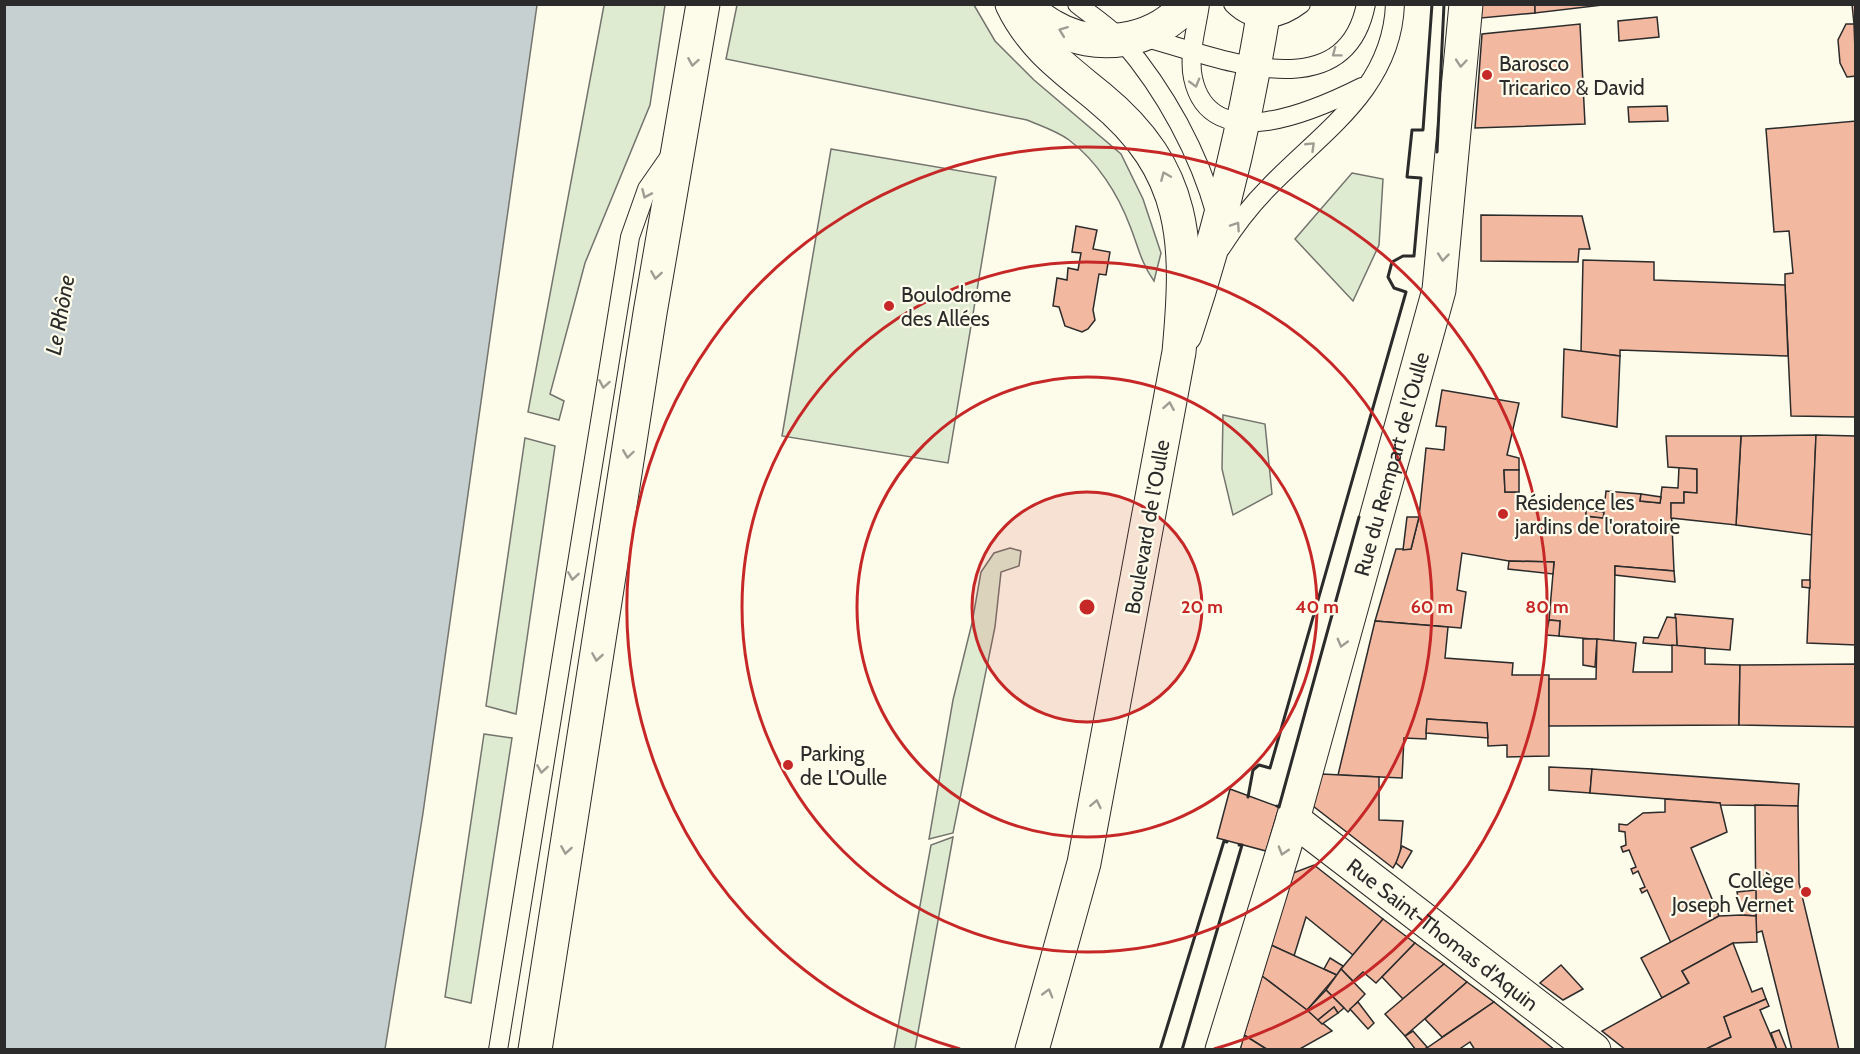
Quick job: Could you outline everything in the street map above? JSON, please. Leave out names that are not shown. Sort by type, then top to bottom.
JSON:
[{"type":"main road","points":[[535,1050],[678,145],[703,4]]},
{"type":"main road","points":[[1012,4],[1039,47],[1117,112],[1159,163],[1174,197],[1182,232],[1185,288],[1179,352]]},
{"type":"main road","points":[[1022,4],[1053,27],[1075,36],[1100,41],[1132,39],[1165,24],[1187,4]]},
{"type":"main road","name":"Rue du Rempart de l'Oulle","points":[[1222,1050],[1293,819],[1439,290],[1466,4]]},
{"type":"main road","name":"Boulevard de l'Oulle","points":[[1032,1050],[1084,863],[1179,352],[1207,269],[1243,124],[1263,12]]},
{"type":"main road","name":"Rue Saint-Thomas d'Aquin","points":[[1293,819],[1594,1050]]},
{"type":"lane","points":[[1077,4],[1132,39],[1193,50],[1253,67],[1283,71],[1316,66],[1348,44],[1363,19],[1366,4]]},
{"type":"lane","points":[[1200,4],[1193,50],[1192,75],[1197,91],[1214,114],[1243,124],[1284,117],[1335,100],[1369,84]]},
{"type":"lane","points":[[1233,4],[1247,16],[1263,12],[1287,16],[1301,4]]},
{"type":"lane","points":[[1207,269],[1244,214],[1343,115],[1369,84],[1383,63],[1390,39],[1395,4]]},
{"type":"lane","points":[[1132,39],[1174,116],[1211,198],[1218,222]]},
{"type":"lane","points":[[498,1050],[630,237],[647,189],[678,145]]},
{"type":"green space","points":[[604,5],[665,5],[650,105],[585,263],[550,394],[564,401],[559,420],[528,412]]},
{"type":"green space","points":[[737,5],[974,5],[995,41],[1034,80],[1121,154],[1143,199],[1161,253],[1154,281],[1143,261],[1113,190],[1089,158],[1064,137],[1027,120],[726,59]]},
{"type":"green space","name":"Boulodrome des Allées","points":[[831,149],[996,177],[948,463],[782,436]]},
{"type":"green space","points":[[1352,173],[1383,179],[1379,245],[1353,301],[1295,239]]},
{"type":"green space","points":[[1223,415],[1265,424],[1272,494],[1233,515],[1222,469]]},
{"type":"green space","points":[[525,438],[555,446],[516,714],[486,706]]},
{"type":"green space","points":[[1010,548],[1021,551],[1019,566],[1001,572],[995,627],[953,833],[929,839],[953,700],[972,623],[981,572],[994,553]]},
{"type":"green space","points":[[484,734],[512,738],[471,1003],[445,997]]},
{"type":"green space","points":[[953,837],[915,1049],[894,1049],[931,845]]},
{"type":"water","name":"Le Rhône","points":[[5,4],[537,5],[423,813],[385,1049],[5,1049]]},
{"type":"building","points":[[1482,4],[1535,4],[1535,13],[1481,18]]},
{"type":"building","points":[[1535,4],[1611,4],[1535,13]]},
{"type":"building","points":[[1852,4],[1856,4],[1856,43],[1854,24]]},
{"type":"building","points":[[1657,17],[1659,37],[1619,41],[1618,21]]},
{"type":"building","points":[[1580,24],[1585,124],[1475,128],[1482,34]]},
{"type":"building","points":[[1846,24],[1854,24],[1856,76],[1847,77],[1840,63],[1838,40]]},
{"type":"building","points":[[1667,106],[1668,121],[1629,122],[1628,107]]},
{"type":"building","points":[[1856,121],[1856,417],[1791,416],[1785,274],[1793,273],[1789,231],[1774,232],[1766,129]]},
{"type":"building","points":[[1481,215],[1582,216],[1590,249],[1579,249],[1578,262],[1481,261]]},
{"type":"building","points":[[1076,226],[1097,230],[1093,249],[1110,252],[1106,275],[1099,274],[1093,310],[1095,320],[1088,329],[1082,332],[1065,326],[1059,307],[1053,306],[1057,278],[1067,280],[1068,268],[1078,270],[1081,253],[1072,252]]},
{"type":"building","points":[[1583,260],[1654,262],[1654,280],[1785,285],[1788,356],[1620,350],[1620,356],[1581,352]]},
{"type":"building","points":[[1564,349],[1620,356],[1617,427],[1562,417]]},
{"type":"building","name":"Résidence les jardins de l'oratoire","points":[[1442,390],[1519,403],[1507,455],[1519,458],[1519,470],[1504,470],[1505,492],[1519,492],[1519,498],[1587,505],[1586,516],[1603,518],[1606,491],[1641,494],[1640,501],[1660,503],[1662,487],[1678,488],[1679,467],[1697,469],[1697,493],[1684,492],[1684,503],[1671,503],[1674,571],[1615,566],[1614,641],[1559,636],[1560,621],[1549,620],[1554,562],[1509,561],[1462,553],[1457,590],[1466,592],[1461,628],[1375,621],[1396,549],[1411,549],[1419,517],[1426,448],[1444,450],[1446,427],[1436,426]]},
{"type":"building","points":[[1816,435],[1812,535],[1736,525],[1741,436]]},
{"type":"building","points":[[1816,435],[1856,436],[1856,645],[1807,643]]},
{"type":"building","points":[[1666,436],[1741,436],[1736,525],[1671,518],[1671,503],[1684,503],[1684,492],[1697,493],[1697,469],[1668,467]]},
{"type":"building","points":[[1504,470],[1519,470],[1519,492],[1505,492]]},
{"type":"building","points":[[1641,494],[1661,497],[1660,503],[1640,501]]},
{"type":"building","points":[[1586,510],[1604,512],[1603,518],[1586,516]]},
{"type":"building","points":[[1407,517],[1419,517],[1411,549],[1403,550]]},
{"type":"building","points":[[1509,561],[1554,562],[1553,574],[1508,569]]},
{"type":"building","points":[[1615,566],[1674,571],[1675,582],[1615,575]]},
{"type":"building","points":[[1802,580],[1810,580],[1810,588],[1802,587]]},
{"type":"building","points":[[1675,614],[1733,619],[1730,650],[1677,646]]},
{"type":"building","points":[[1667,617],[1676,618],[1677,646],[1643,643],[1644,637],[1658,638]]},
{"type":"building","points":[[1549,620],[1560,621],[1559,636],[1546,635]]},
{"type":"building","points":[[1375,621],[1448,627],[1445,658],[1513,663],[1512,675],[1549,675],[1549,756],[1507,757],[1507,745],[1488,746],[1487,723],[1427,719],[1426,739],[1404,738],[1402,778],[1338,775]]},
{"type":"building","points":[[1583,639],[1597,639],[1595,667],[1583,665]]},
{"type":"building","points":[[1597,639],[1636,643],[1633,672],[1672,672],[1672,645],[1705,648],[1705,664],[1740,665],[1739,725],[1549,726],[1549,679],[1596,679]]},
{"type":"building","points":[[1856,664],[1856,727],[1739,725],[1740,665]]},
{"type":"building","points":[[1427,719],[1487,723],[1488,738],[1426,733]]},
{"type":"building","points":[[1549,767],[1592,769],[1590,793],[1549,790]]},
{"type":"building","points":[[1592,769],[1799,784],[1798,806],[1720,805],[1720,803],[1590,793]]},
{"type":"building","points":[[1322,774],[1379,777],[1379,820],[1403,821],[1400,856],[1393,868],[1313,806]]},
{"type":"building","points":[[1230,789],[1279,807],[1266,851],[1217,838]]},
{"type":"building","points":[[1665,799],[1720,803],[1727,832],[1691,848],[1719,916],[1671,943],[1647,890],[1642,893],[1640,889],[1645,887],[1638,871],[1633,874],[1631,869],[1636,867],[1629,850],[1623,852],[1621,847],[1626,845],[1625,832],[1619,831],[1619,824],[1627,825],[1643,813],[1665,812]]},
{"type":"building","points":[[1755,805],[1798,806],[1799,883],[1839,1050],[1792,1050],[1762,931],[1756,933]]},
{"type":"building","points":[[1402,846],[1412,851],[1402,868],[1396,863]]},
{"type":"building","points":[[1314,865],[1383,919],[1353,955],[1306,917],[1294,956],[1271,945],[1293,873]]},
{"type":"building","points":[[1756,890],[1756,916],[1741,915],[1737,892]]},
{"type":"building","points":[[1719,916],[1756,916],[1757,942],[1733,943],[1682,971],[1689,983],[1662,998],[1641,958]]},
{"type":"building","points":[[1383,919],[1415,943],[1376,983],[1363,972],[1353,981],[1341,969]]},
{"type":"building","points":[[1415,943],[1444,964],[1403,999],[1382,977]]},
{"type":"building","points":[[1733,943],[1752,992],[1762,988],[1766,999],[1724,1017],[1731,1037],[1704,1050],[1626,1050],[1602,1031],[1689,983],[1682,971]]},
{"type":"building","points":[[1271,945],[1337,975],[1307,1010],[1262,976]]},
{"type":"building","points":[[1330,958],[1343,966],[1337,975],[1324,969]]},
{"type":"building","points":[[1444,964],[1467,982],[1405,1036],[1385,1014]]},
{"type":"building","points":[[1561,965],[1583,989],[1563,1000],[1540,983]]},
{"type":"building","points":[[1341,969],[1365,994],[1348,1012],[1326,990]]},
{"type":"building","points":[[1262,976],[1332,1031],[1298,1050],[1268,1050],[1244,1035]]},
{"type":"building","points":[[1467,982],[1494,1002],[1442,1037],[1425,1019]]},
{"type":"building","points":[[1326,990],[1344,1008],[1338,1013],[1334,1007],[1318,1020],[1307,1010]]},
{"type":"building","points":[[1766,999],[1769,1006],[1760,1010],[1777,1050],[1704,1050],[1731,1037],[1724,1017]]},
{"type":"building","points":[[1358,1002],[1374,1023],[1368,1029],[1350,1009]]},
{"type":"building","points":[[1494,1002],[1555,1050],[1475,1050],[1470,1042],[1458,1050],[1424,1050]]},
{"type":"building","points":[[1334,1007],[1338,1013],[1322,1024],[1318,1020]]},
{"type":"building","points":[[1779,1030],[1787,1050],[1777,1050],[1771,1033]]},
{"type":"building","points":[[1413,1031],[1427,1047],[1424,1050],[1416,1050],[1405,1036]]},
{"type":"building","points":[[1244,1035],[1268,1050],[1240,1050]]},
{"type":"wall","points":[[1248,797],[1253,770],[1259,765],[1270,768],[1406,292],[1394,288],[1388,277],[1392,262],[1403,256],[1414,256],[1421,178],[1407,177],[1412,130],[1423,130],[1432,4]]},
{"type":"wall","points":[[1437,152],[1444,4]]},
{"type":"wall","points":[[1277,806],[1279,807],[1359,517]]},
{"type":"wall","points":[[1160,1050],[1224,841],[1227,842]]},
{"type":"wall","points":[[1182,1050],[1242,845],[1239,845]]},
{"type":"place","name":"Barosco Tricarico & David","points":[[1487,75]]},
{"type":"place","name":"Boulodrome des Allées","points":[[889,306]]},
{"type":"place","name":"Résidence les jardins de l'oratoire","points":[[1503,514]]},
{"type":"place","name":"Parking de L'Oulle","points":[[788,765]]},
{"type":"place","name":"Collège Joseph Vernet","points":[[1806,892]]}]
